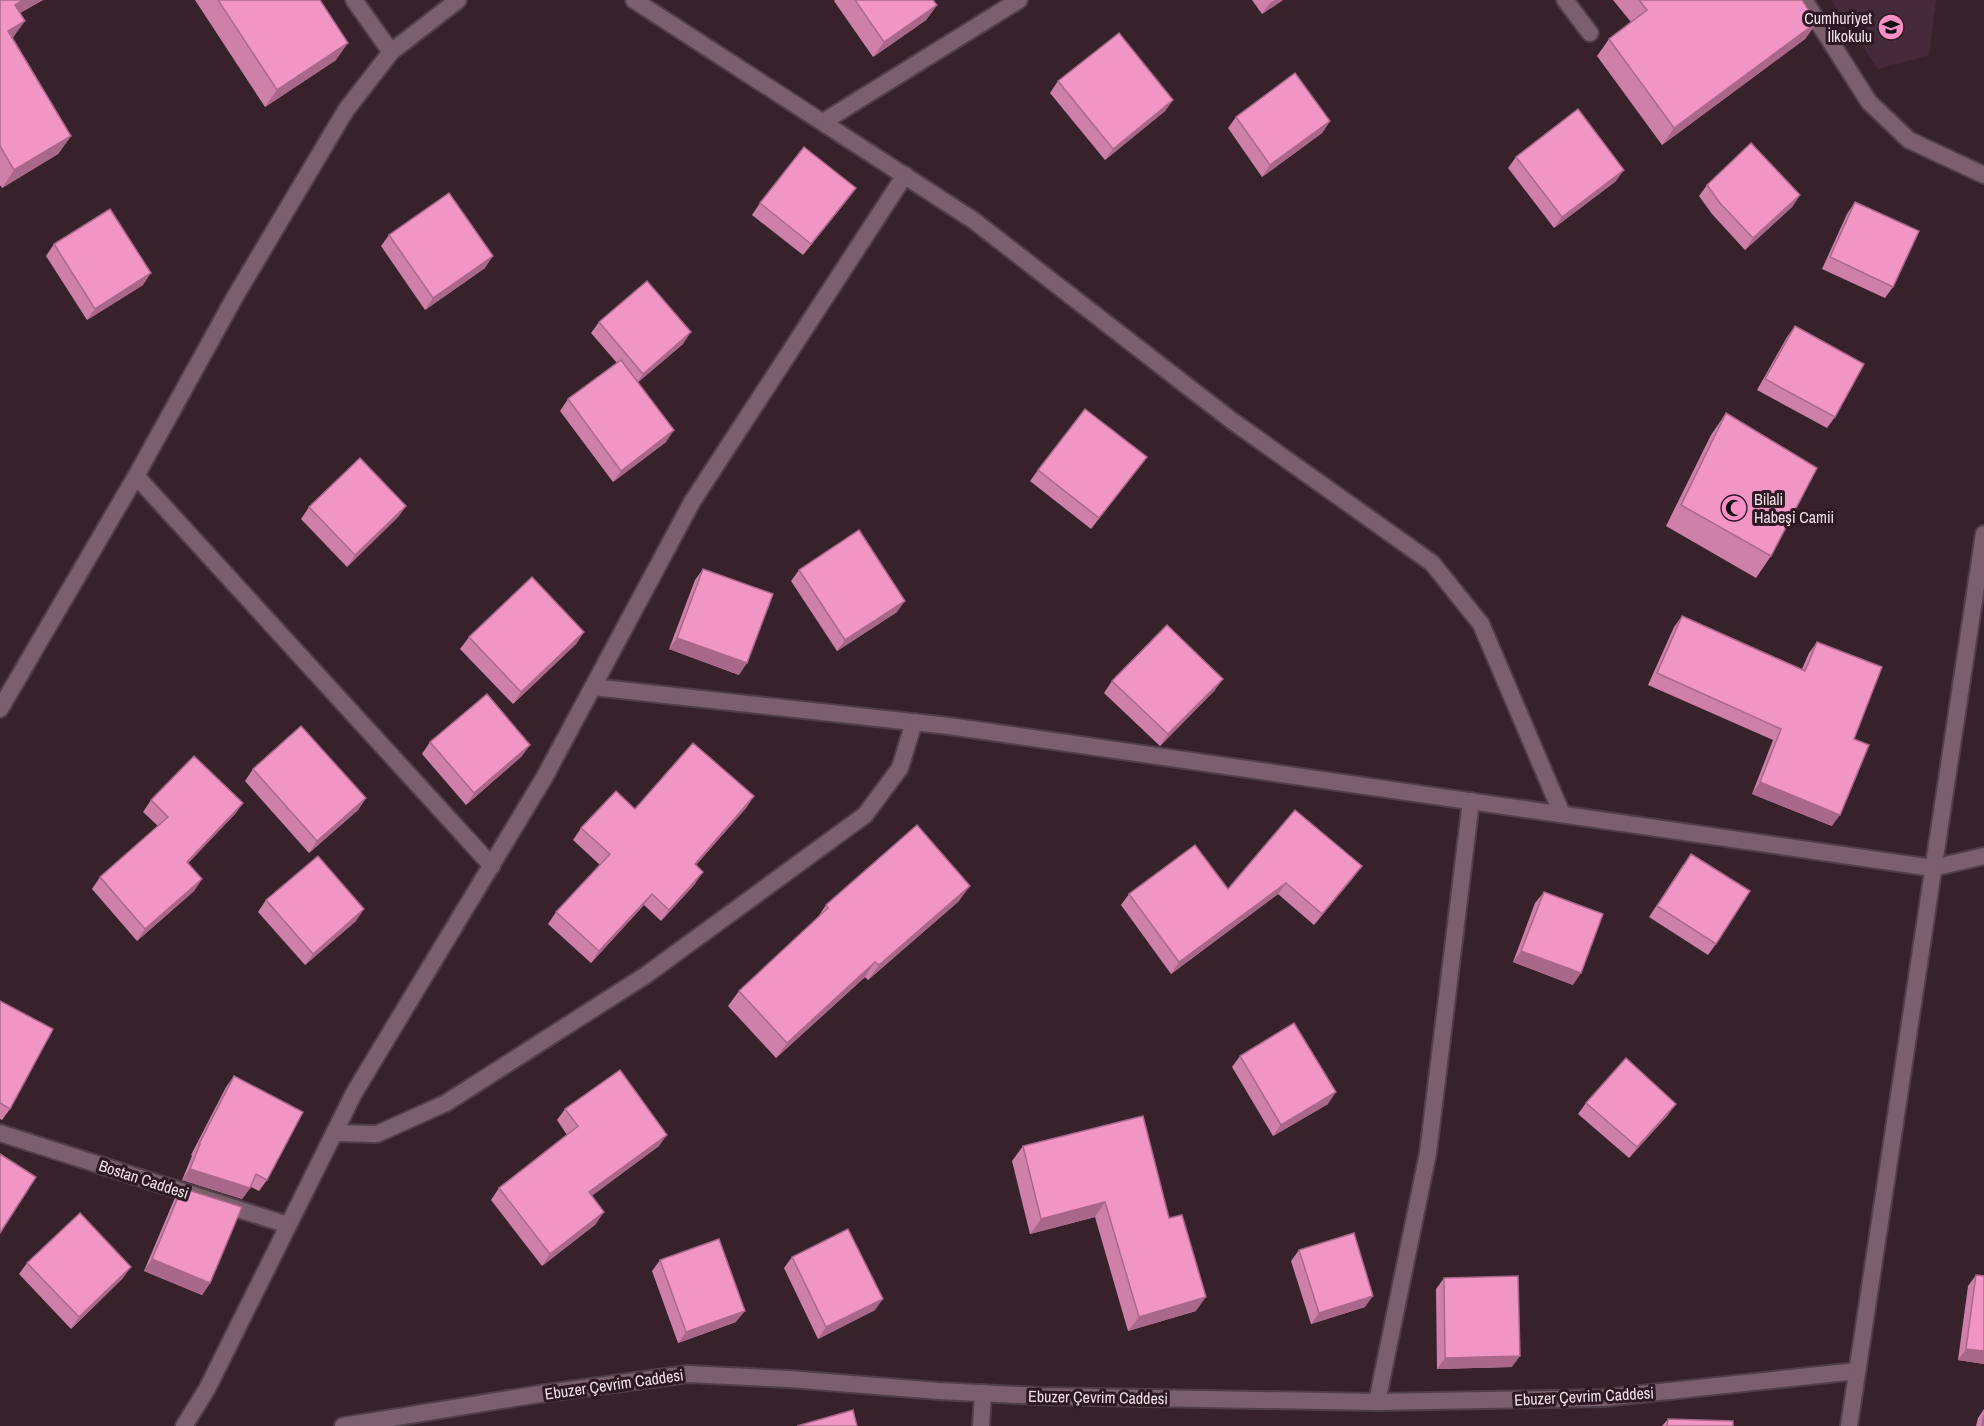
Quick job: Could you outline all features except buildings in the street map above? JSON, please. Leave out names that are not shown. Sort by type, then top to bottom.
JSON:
[{"type":"street","points":[[354,0],[391,52]]},
{"type":"street","points":[[0,709],[136,476],[236,295],[340,120],[391,52],[458,0]]},
{"type":"street","points":[[634,0],[973,220],[1231,420],[1432,563],[1481,624],[1562,814]]},
{"type":"street","points":[[823,122],[1019,0]]},
{"type":"street","points":[[1564,0],[1590,33]]},
{"type":"street","points":[[1804,0],[1869,102],[1909,140],[1984,175]]},
{"type":"street","points":[[184,1426],[207,1389],[354,1093],[544,778],[692,502],[905,175]]},
{"type":"street","points":[[136,476],[492,866]]},
{"type":"street","points":[[1849,1426],[1984,534]]},
{"type":"street","points":[[593,687],[914,722],[1933,868],[1984,856]]},
{"type":"street","points":[[334,1133],[377,1134],[446,1103],[646,975],[865,815],[900,768],[914,722]]},
{"type":"street","points":[[1377,1402],[1428,1153],[1471,801]]},
{"type":"street","name":"Bostan Caddesi","points":[[0,1133],[288,1225]]},
{"type":"street","name":"Ebuzer Çevrim Caddesi","points":[[343,1426],[538,1394],[688,1374],[1051,1396],[1377,1402],[1603,1398],[1857,1371]]},
{"type":"street","points":[[981,1426],[983,1393]]},
{"type":"shaded area","name":"Cumhuriyet İlkokulu","points":[[1831,0],[1936,0],[1929,55],[1878,69]]},
{"type":"place","name":"Cumhuriyet İlkokulu","points":[[1891,27]]},
{"type":"place","name":"Bilali Habeşi Camii","points":[[1734,508]]}]
